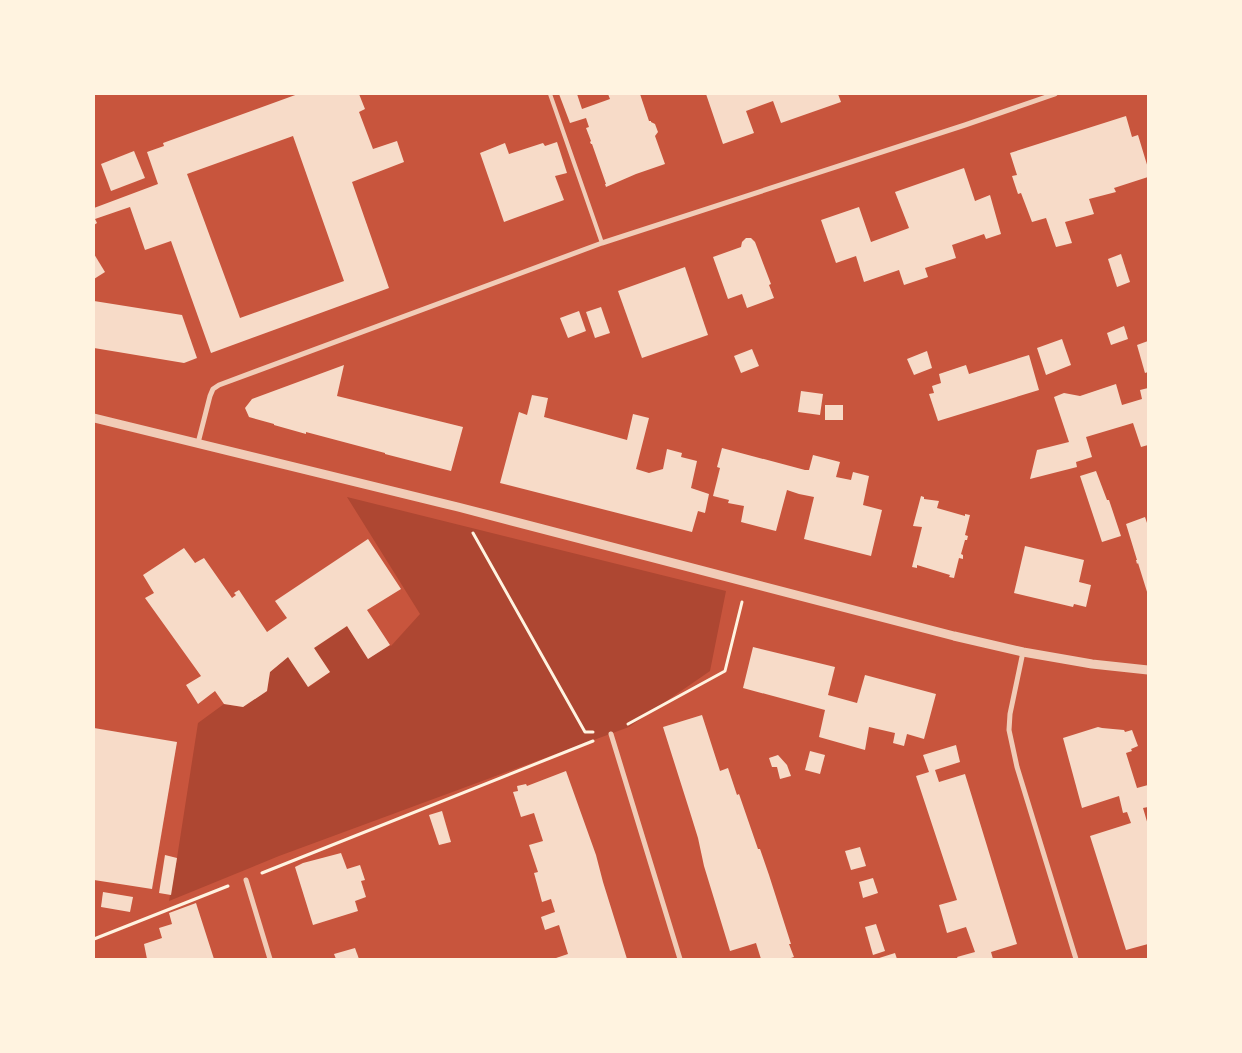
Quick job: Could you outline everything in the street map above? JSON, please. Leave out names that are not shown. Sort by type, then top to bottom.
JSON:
[{"type":"street","points":[[198,443],[210,396],[213,389],[219,385],[602,243],[1055,94]]},
{"type":"street","points":[[94,418],[458,507],[954,636],[1023,652],[1092,664],[1148,670]]},
{"type":"street","points":[[1023,652],[1010,714],[1010,730],[1017,767],[1076,959]]},
{"type":"street","points":[[611,734],[680,959]]},
{"type":"street","points":[[246,880],[270,959]]},
{"type":"lane","points":[[550,94],[602,243]]},
{"type":"path","points":[[458,507],[585,732],[611,734]]},
{"type":"path","points":[[94,939],[611,734],[725,671],[746,582]]},
{"type":"shaded area","points":[[347,497],[726,591],[710,671],[629,727],[279,856],[169,901],[198,723],[224,704],[243,707],[267,691],[270,672],[288,657],[309,687],[330,672],[314,648],[347,626],[368,659],[391,646],[420,614]]},
{"type":"building","points":[[298,94],[359,94],[365,109],[359,112],[373,149],[397,141],[404,162],[352,182],[389,288],[211,353],[171,241],[145,250],[130,207],[95,219],[97,223],[94,225],[94,208],[158,184],[147,152],[164,146],[163,143]],"holes":[[[293,136],[344,281],[240,318],[187,174]]]},
{"type":"building","points":[[559,94],[577,94],[582,109],[610,99],[608,94],[640,94],[649,121],[655,124],[658,132],[655,136],[665,164],[606,187],[590,142],[586,128],[589,127],[586,118],[570,123]]},
{"type":"building","points":[[706,94],[838,94],[841,102],[781,123],[773,101],[746,111],[754,133],[723,144]]},
{"type":"building","points":[[1126,116],[1132,137],[1138,135],[1148,168],[1148,177],[1114,188],[1116,192],[1089,199],[1094,214],[1065,222],[1072,243],[1056,247],[1046,218],[1032,222],[1021,193],[1018,194],[1012,176],[1017,175],[1010,153]]},
{"type":"building","points":[[557,142],[567,173],[555,176],[564,200],[504,222],[480,153],[505,143],[509,154],[543,143],[545,146]]},
{"type":"building","points":[[134,151],[145,178],[111,191],[101,164]]},
{"type":"building","points":[[964,168],[975,201],[990,195],[1001,234],[986,239],[984,234],[952,245],[956,258],[925,268],[928,277],[904,285],[899,270],[864,282],[856,256],[836,263],[821,220],[859,207],[871,242],[909,228],[895,192]]},
{"type":"building","points":[[746,238],[751,238],[755,242],[771,284],[769,285],[774,298],[747,308],[742,294],[728,299],[713,257],[741,247],[742,242]]},
{"type":"building","points":[[94,254],[105,272],[94,279]]},
{"type":"building","points":[[1121,254],[1130,282],[1117,287],[1108,259]]},
{"type":"building","points":[[685,267],[708,335],[642,358],[618,291]]},
{"type":"building","points":[[94,301],[182,315],[197,358],[184,363],[94,348]]},
{"type":"building","points":[[601,307],[610,333],[595,338],[586,312]]},
{"type":"building","points":[[579,311],[586,331],[568,338],[560,318]]},
{"type":"building","points":[[1124,326],[1128,339],[1111,345],[1107,333]]},
{"type":"building","points":[[1062,339],[1071,365],[1046,375],[1037,348]]},
{"type":"building","points":[[1148,341],[1148,372],[1145,373],[1137,345]]},
{"type":"building","points":[[752,349],[759,366],[741,373],[734,356]]},
{"type":"building","points":[[927,351],[932,368],[914,375],[907,359]]},
{"type":"building","points":[[1029,355],[1039,390],[938,421],[929,394],[934,393],[932,386],[941,383],[939,374],[966,365],[969,374]]},
{"type":"building","points":[[344,365],[337,396],[463,427],[451,471],[306,432],[306,434],[249,417],[245,408],[252,399]]},
{"type":"building","points":[[1116,384],[1122,405],[1142,399],[1140,390],[1148,388],[1148,445],[1141,447],[1133,423],[1086,437],[1092,457],[1076,462],[1077,467],[1030,479],[1037,450],[1069,442],[1054,397],[1064,393],[1080,396]]},
{"type":"building","points":[[801,391],[823,394],[820,415],[798,412]]},
{"type":"building","points":[[532,395],[548,398],[544,417],[627,440],[633,414],[649,418],[636,469],[649,473],[663,469],[667,449],[682,453],[681,457],[697,461],[691,488],[709,494],[705,513],[698,511],[692,532],[500,483],[519,412],[527,415]]},
{"type":"building","points":[[825,405],[843,405],[843,420],[825,420]]},
{"type":"building","points":[[722,448],[805,470],[809,470],[813,455],[840,462],[836,477],[851,480],[853,472],[869,476],[863,505],[882,510],[871,556],[804,539],[814,497],[787,490],[776,531],[741,522],[744,506],[728,503],[729,500],[713,496],[720,468],[717,467]]},
{"type":"building","points":[[1096,471],[1107,500],[1109,500],[1121,536],[1102,542],[1080,476]]},
{"type":"building","points":[[921,496],[924,499],[939,501],[937,508],[965,516],[965,514],[970,515],[965,535],[968,536],[961,554],[963,559],[959,558],[954,578],[949,577],[950,575],[917,565],[917,568],[912,567],[922,527],[913,526]]},
{"type":"building","points":[[1145,517],[1148,526],[1148,595],[1126,524]]},
{"type":"building","points":[[368,539],[401,589],[367,610],[390,645],[368,659],[347,626],[314,648],[330,672],[308,687],[288,657],[270,672],[267,691],[243,707],[224,704],[215,691],[198,704],[186,685],[201,676],[145,598],[154,593],[143,575],[184,548],[195,563],[204,558],[232,598],[236,595],[234,593],[239,590],[267,632],[287,618],[275,601]]},
{"type":"building","points":[[1025,546],[1084,560],[1079,582],[1091,585],[1086,607],[1074,604],[1073,607],[1014,593]]},
{"type":"building","points":[[753,647],[835,667],[828,695],[857,703],[865,675],[936,694],[924,739],[907,734],[904,746],[893,743],[895,733],[869,727],[865,750],[819,737],[825,710],[743,688]]},
{"type":"building","points":[[702,715],[720,771],[728,768],[758,849],[760,849],[794,957],[788,959],[761,959],[756,943],[730,951],[704,866],[698,838],[663,727]]},
{"type":"building","points":[[1098,727],[1124,730],[1125,732],[1132,730],[1138,746],[1126,753],[1137,788],[1148,785],[1148,807],[1143,808],[1148,825],[1148,944],[1126,950],[1090,836],[1131,823],[1127,812],[1123,813],[1119,796],[1082,808],[1063,738]]},
{"type":"building","points":[[94,728],[177,742],[152,889],[94,880]]},
{"type":"building","points":[[956,745],[960,762],[935,770],[939,782],[965,774],[1017,944],[991,952],[993,959],[958,959],[957,957],[975,952],[966,927],[947,933],[939,905],[957,900],[916,776],[929,772],[923,755]]},
{"type":"building","points":[[810,751],[825,755],[820,774],[805,770]]},
{"type":"building","points":[[778,755],[787,765],[791,776],[780,779],[777,767],[772,767],[769,758]]},
{"type":"building","points":[[566,771],[596,855],[627,959],[553,959],[568,954],[559,925],[545,930],[541,917],[555,912],[551,899],[542,902],[534,873],[538,872],[529,845],[543,841],[534,813],[521,817],[513,792],[518,791],[517,786],[526,784],[527,786]]},
{"type":"building","points":[[442,811],[451,842],[439,845],[429,815]]},
{"type":"building","points":[[860,847],[866,866],[851,870],[845,851]]},
{"type":"building","points":[[341,853],[347,869],[360,865],[365,880],[361,881],[366,897],[355,901],[358,911],[313,925],[295,867]]},
{"type":"building","points":[[165,855],[177,858],[171,895],[159,893]]},
{"type":"building","points":[[873,878],[878,893],[863,898],[859,882]]},
{"type":"building","points":[[103,892],[133,897],[130,912],[101,907]]},
{"type":"building","points":[[196,903],[214,959],[147,959],[144,944],[162,938],[159,928],[172,924],[169,913]]},
{"type":"building","points":[[876,924],[885,951],[873,955],[865,927]]},
{"type":"building","points":[[355,948],[359,959],[336,959],[334,954]]},
{"type":"building","points":[[895,953],[897,959],[876,959]]}]
